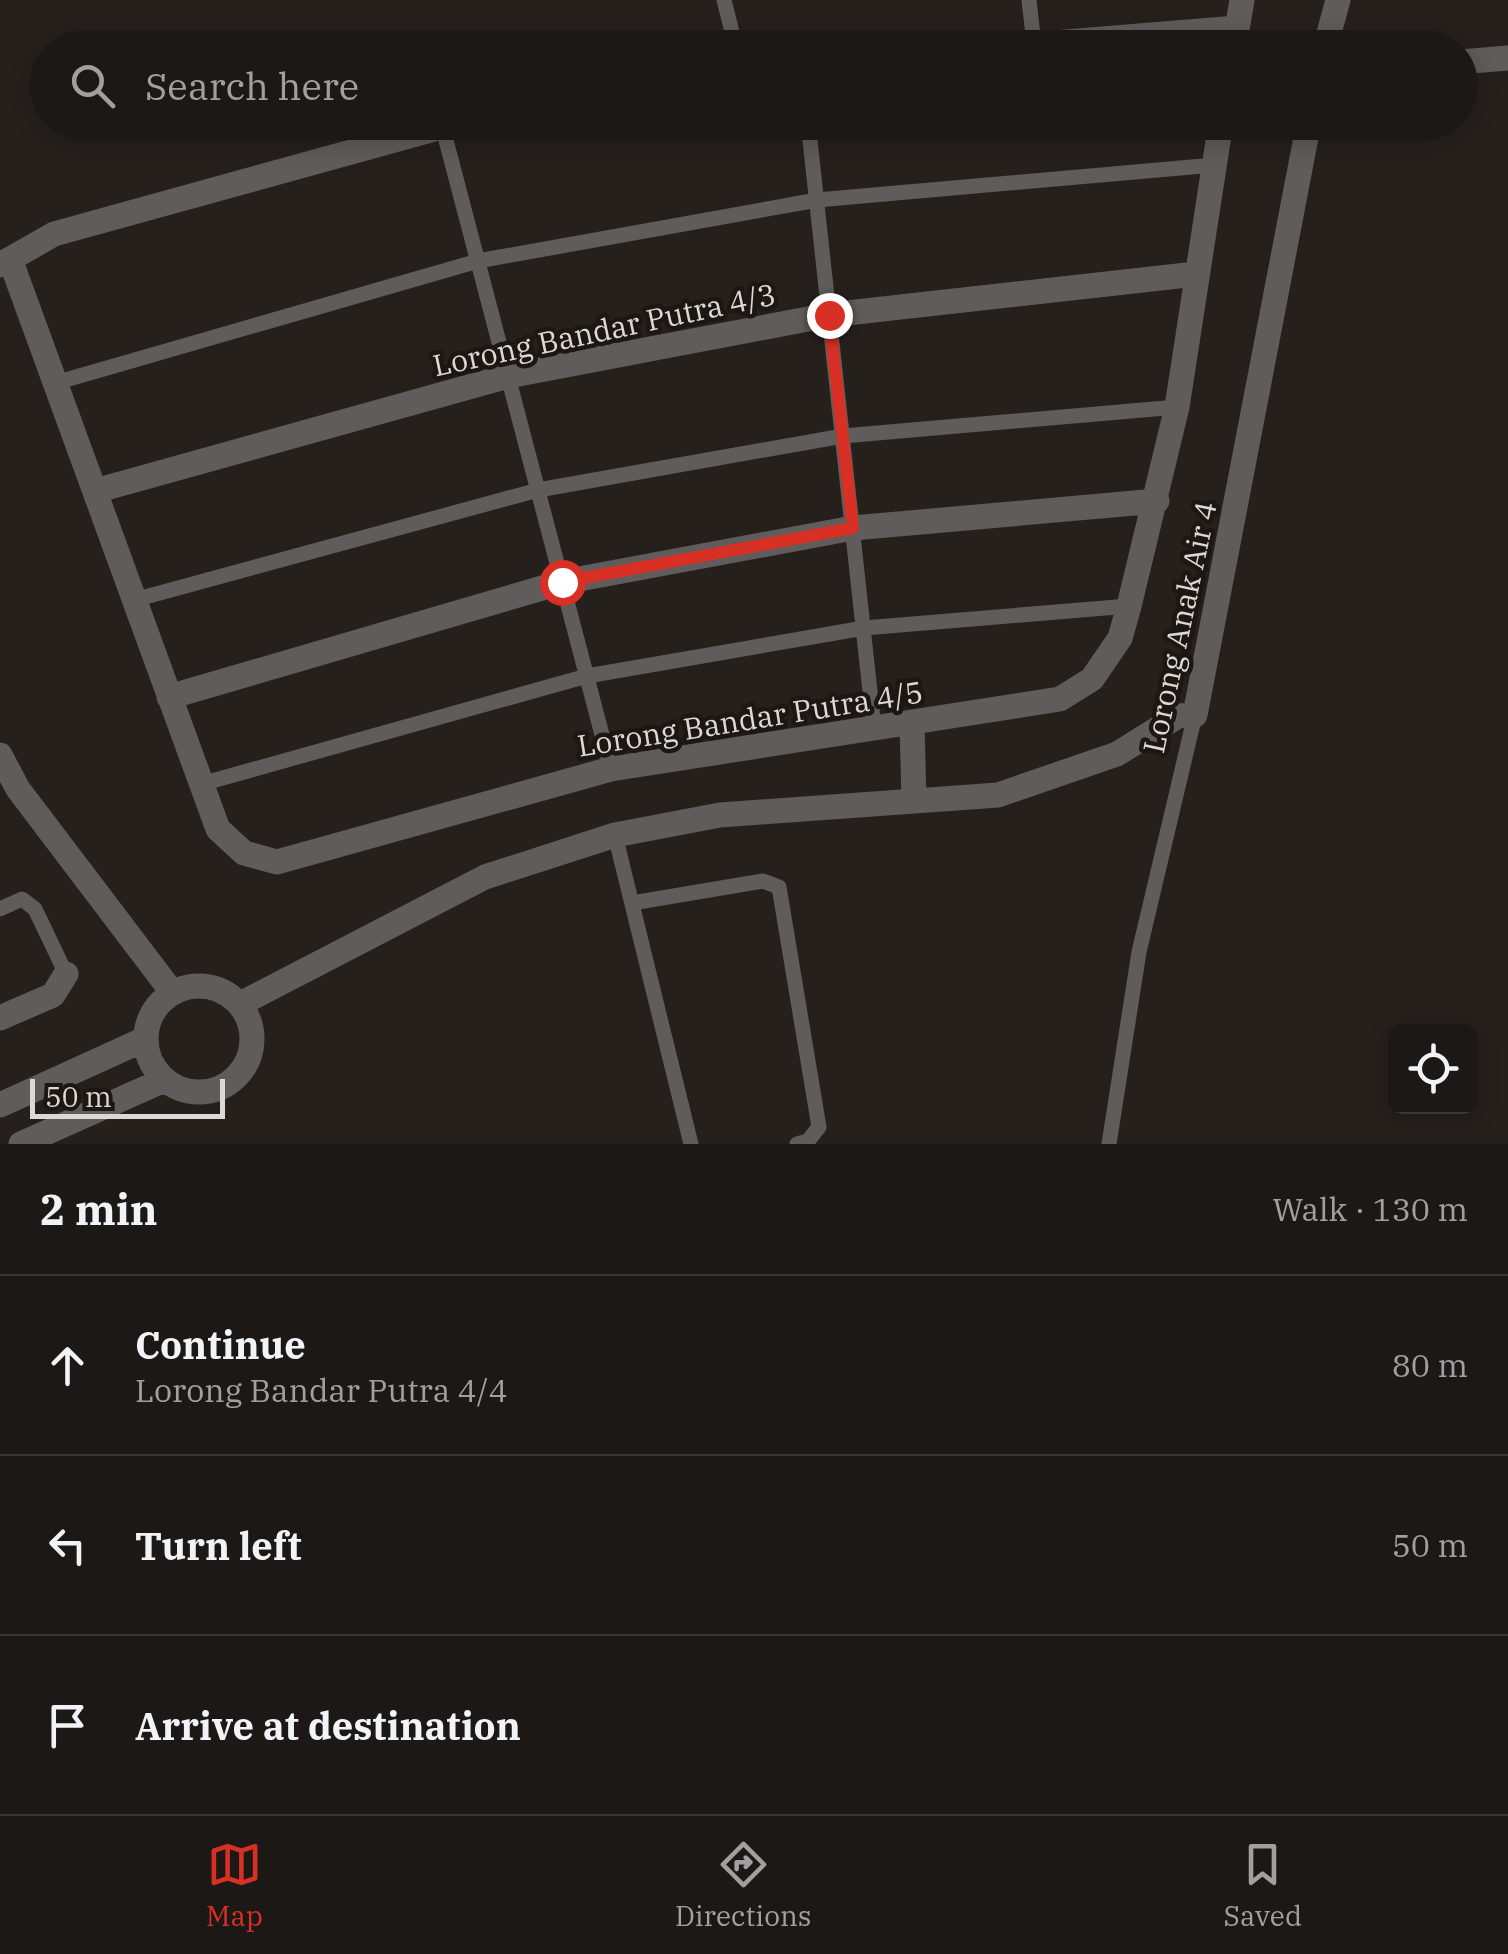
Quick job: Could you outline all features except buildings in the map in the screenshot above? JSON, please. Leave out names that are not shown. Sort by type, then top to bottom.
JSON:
[{"type":"street","points":[[1236,30],[1242,0]]},
{"type":"street","points":[[1330,30],[1338,0]]},
{"type":"street","points":[[1478,60],[1508,58]]},
{"type":"street","points":[[201,784],[56,383],[5,262],[54,234],[393,140]]},
{"type":"street","points":[[1129,606],[1177,407],[1218,140]]},
{"type":"street","name":"Lorong Anak Air 4","points":[[1195,715],[1306,140]]},
{"type":"street","name":"Lorong Bandar Putra 4/3","points":[[95,492],[508,376],[829,315],[1196,274]]},
{"type":"street","points":[[170,697],[562,582],[853,528],[1157,501]]},
{"type":"street","name":"Lorong Bandar Putra 4/5","points":[[201,784],[218,829],[244,853],[277,862],[611,769],[1060,699],[1092,679],[1120,638],[1129,606]]},
{"type":"street","points":[[240,1004],[485,877],[615,835],[720,815],[998,795],[1063,776],[1116,754],[1178,716],[1195,715]]},
{"type":"street","points":[[912,724],[914,800]]},
{"type":"street","points":[[0,755],[9,793],[172,992]]},
{"type":"street","points":[[0,1018],[53,995],[66,974]]},
{"type":"street","points":[[208,986],[240,1004],[253,1036],[251,1054],[231,1082],[197,1092],[164,1080],[154,1068],[146,1039],[158,1004],[172,992],[208,986]]},
{"type":"street","points":[[0,1105],[146,1039]]},
{"type":"street","points":[[22,1144],[164,1080]]},
{"type":"lane","points":[[724,0],[732,30]]},
{"type":"lane","points":[[1028,0],[1032,30]]},
{"type":"lane","points":[[454,140],[478,261],[611,769]]},
{"type":"lane","points":[[810,140],[874,728]]},
{"type":"lane","points":[[56,383],[478,261],[817,200],[1214,165]]},
{"type":"lane","points":[[134,600],[538,490],[842,436],[1177,407]]},
{"type":"lane","points":[[201,784],[588,676],[864,628],[1129,606]]},
{"type":"lane","name":"Lorong Anak Air 4","points":[[1109,1144],[1140,952],[1195,715]]},
{"type":"lane","points":[[615,835],[692,1144]]},
{"type":"lane","points":[[632,903],[763,881],[778,887],[820,1127],[808,1141],[797,1144]]},
{"type":"lane","points":[[0,909],[22,900],[35,909],[66,974]]},
{"type":"route","points":[[562,582],[853,528],[829,315]]}]
